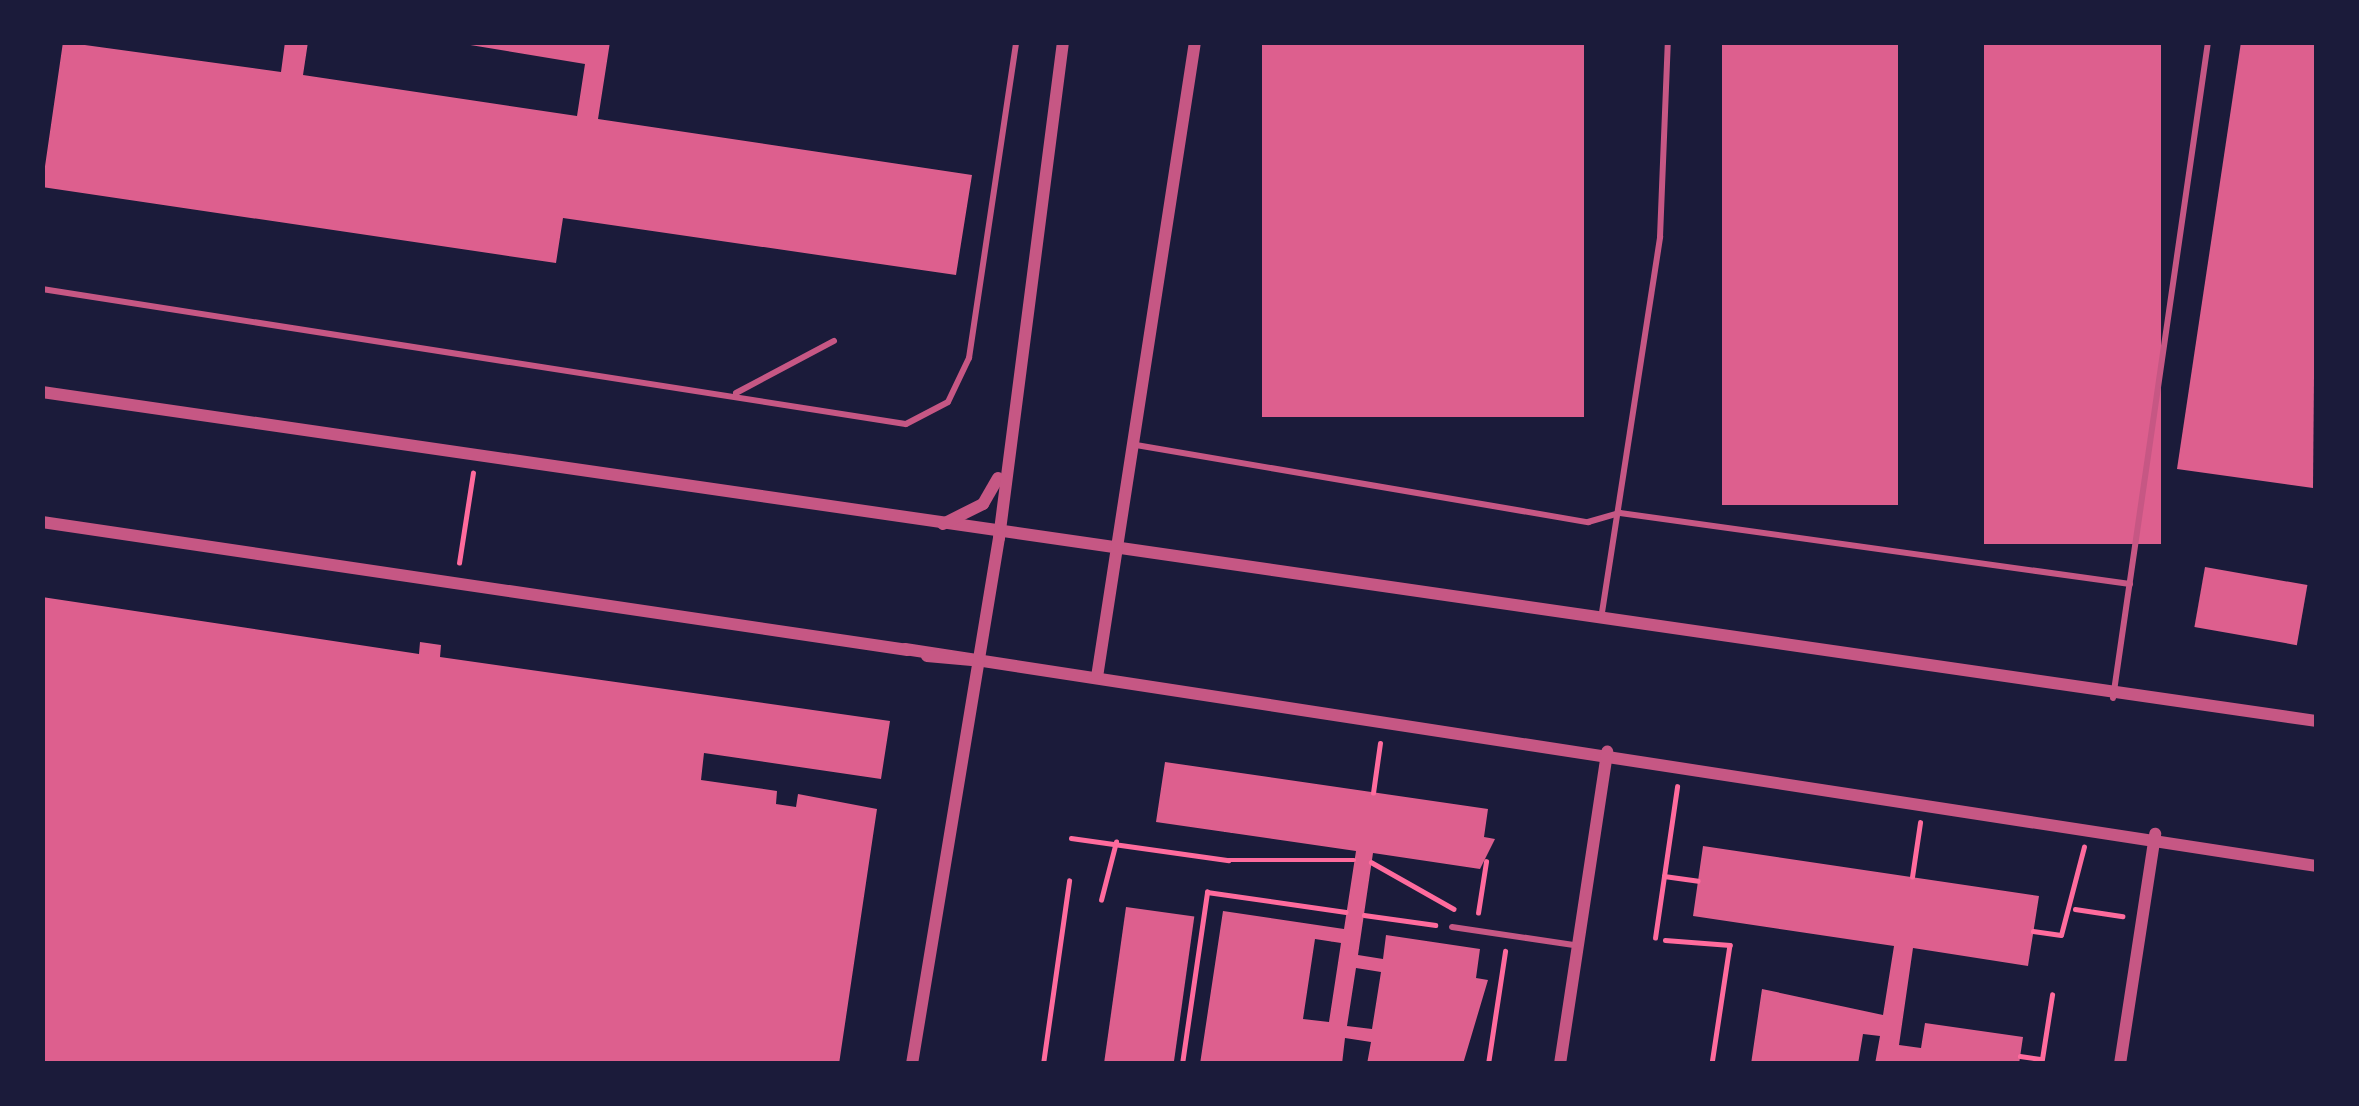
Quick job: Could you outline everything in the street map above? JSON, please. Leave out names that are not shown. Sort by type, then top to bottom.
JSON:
[{"type":"street","points":[[912,1064],[999,538],[1000,474],[1063,42]]},
{"type":"street","points":[[1097,676],[1196,42]]},
{"type":"street","points":[[42,392],[942,524],[999,538],[2113,698],[2317,721]]},
{"type":"street","points":[[942,524],[983,504],[1000,474]]},
{"type":"street","points":[[42,522],[2155,834],[2317,866]]},
{"type":"street","points":[[1560,1064],[1607,752]]},
{"type":"street","points":[[2120,1064],[2155,834]]},
{"type":"lane","points":[[42,289],[906,424],[948,402],[969,358],[1016,42]]},
{"type":"lane","points":[[1600,622],[1660,237],[1668,42]]},
{"type":"lane","points":[[2113,698],[2207,42]]},
{"type":"lane","points":[[732,395],[834,341]]},
{"type":"lane","points":[[1136,446],[1588,522],[1620,513],[2130,584]]},
{"type":"lane","points":[[1452,927],[1578,946]]},
{"type":"path","points":[[456,583],[476,456]]},
{"type":"path","points":[[1372,793],[1383,719]]},
{"type":"path","points":[[1654,938],[1681,764]]},
{"type":"path","points":[[1912,878],[1924,800]]},
{"type":"path","points":[[2033,931],[2061,935],[2074,909],[2087,824]]},
{"type":"path","points":[[1071,838],[1228,860],[1354,860]]},
{"type":"path","points":[[1101,900],[1116,842]]},
{"type":"path","points":[[1364,914],[1452,927],[1455,910],[1371,862]]},
{"type":"path","points":[[1476,931],[1486,862]]},
{"type":"path","points":[[1664,876],[1698,881]]},
{"type":"path","points":[[1043,1064],[1069,880]]},
{"type":"path","points":[[1182,1064],[1208,892],[1346,912]]},
{"type":"path","points":[[2074,909],[2105,914]]},
{"type":"path","points":[[1488,1064],[1507,936]]},
{"type":"path","points":[[1665,940],[1730,945],[1712,1064]]},
{"type":"path","points":[[2020,1056],[2042,1059],[2052,995]]},
{"type":"building","points":[[63,42],[281,72],[285,42],[308,42],[303,75],[577,116],[585,64],[452,42],[610,42],[598,119],[972,175],[956,275],[563,218],[556,263],[42,187]]},
{"type":"building","points":[[1262,42],[1584,42],[1584,417],[1262,417]]},
{"type":"building","points":[[1722,42],[1898,42],[1898,505],[1722,505]]},
{"type":"building","points":[[1984,42],[2161,42],[2161,544],[1984,544]]},
{"type":"building","points":[[2241,42],[2317,42],[2313,488],[2177,469]]},
{"type":"building","points":[[2205,567],[2307,585],[2297,645],[2194,627]]},
{"type":"building","points":[[42,597],[419,654],[420,642],[441,645],[440,657],[890,721],[881,779],[704,753],[701,780],[777,791],[776,804],[796,807],[798,794],[877,809],[839,1064],[42,1064]]},
{"type":"building","points":[[1165,762],[1488,809],[1484,837],[1495,839],[1480,869],[1373,853],[1358,955],[1383,959],[1386,935],[1480,949],[1476,978],[1488,980],[1463,1064],[1367,1064],[1371,1042],[1345,1038],[1342,1064],[1200,1064],[1223,911],[1344,929],[1356,851],[1156,822]],"holes":[[[1315,939],[1341,943],[1329,1022],[1303,1019]],[[1356,968],[1381,972],[1372,1029],[1347,1026]]]},
{"type":"building","points":[[1703,846],[2039,896],[2028,966],[1913,948],[1899,1045],[1921,1048],[1925,1023],[2023,1037],[2019,1064],[1875,1064],[1880,1036],[1863,1034],[1858,1064],[1751,1064],[1762,989],[1883,1015],[1894,946],[1693,916]]},
{"type":"building","points":[[1126,907],[1194,917],[1174,1064],[1104,1061]]}]
